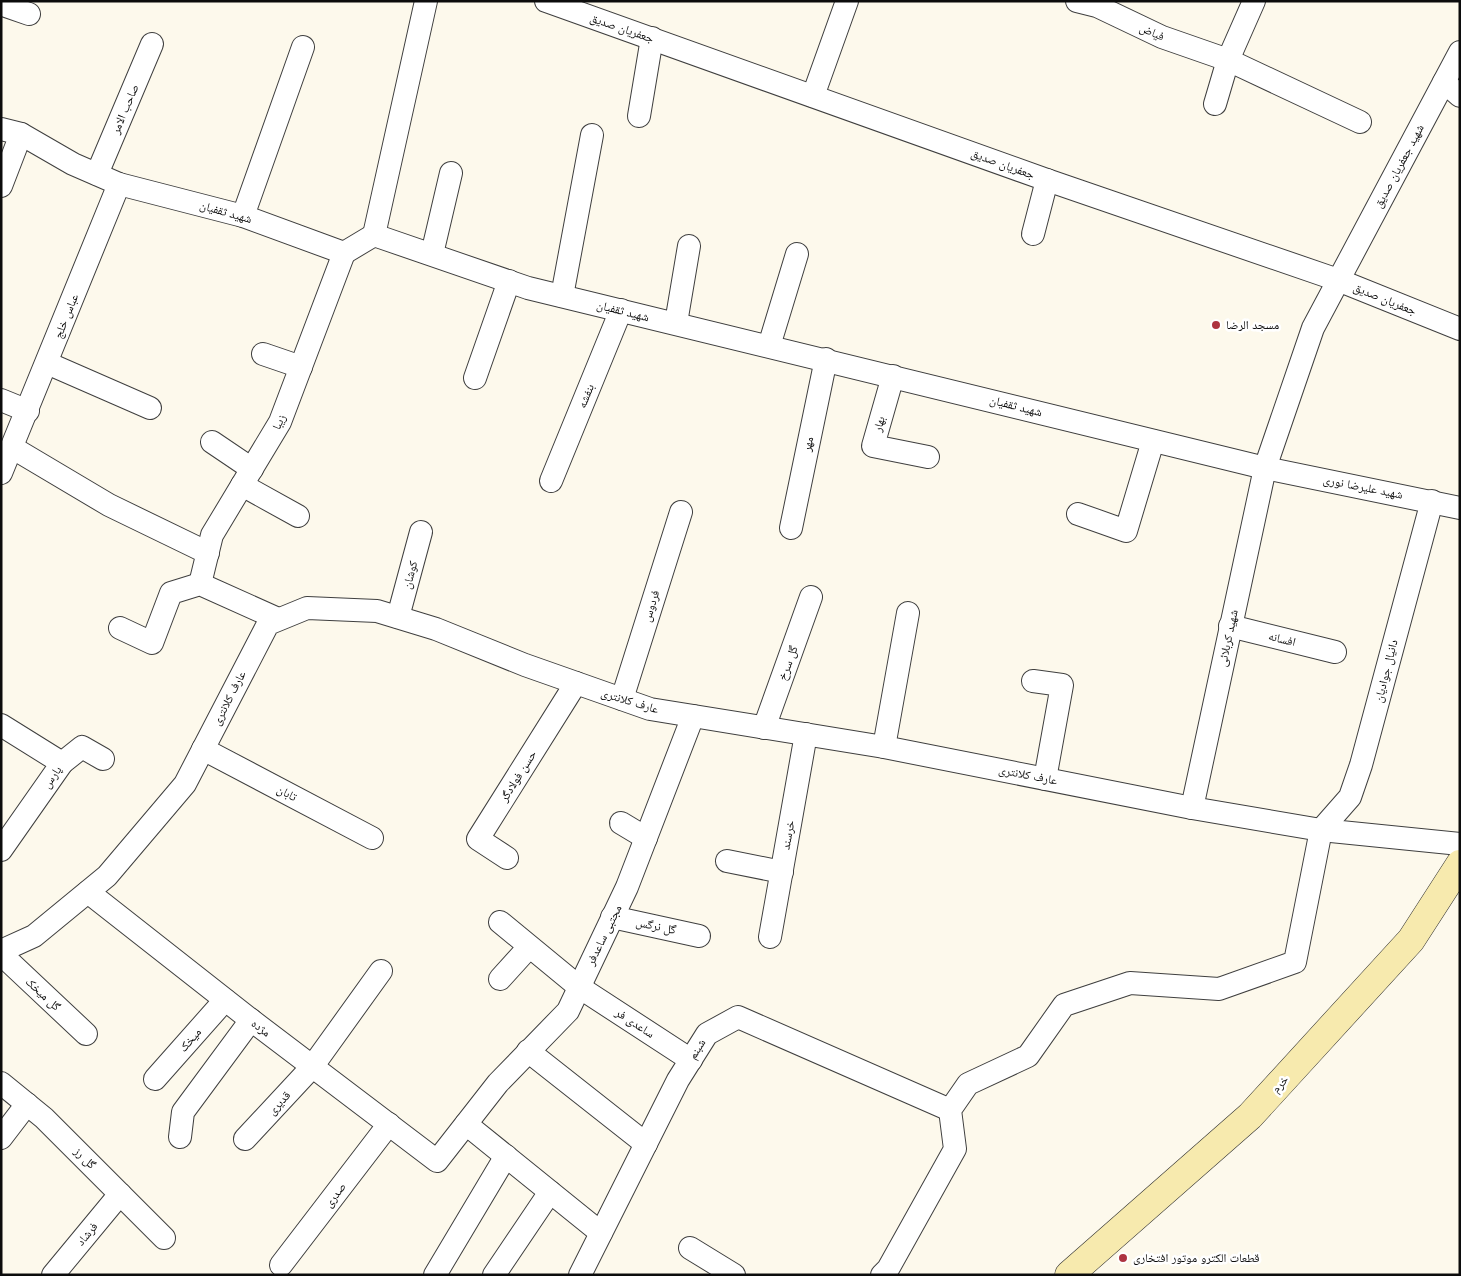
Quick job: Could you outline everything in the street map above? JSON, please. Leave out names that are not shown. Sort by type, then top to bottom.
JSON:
[{"type":"main road","name":"خرم","points":[[1069,1275],[1250,1116],[1411,940],[1460,864]]},
{"type":"street","points":[[344,253],[374,235],[426,1]]},
{"type":"street","name":"جعفریان صدیق","points":[[546,1],[573,6],[652,38],[1047,180],[1338,280],[1460,328]]},
{"type":"street","points":[[813,96],[847,1]]},
{"type":"street","name":"فیاض","points":[[1078,1],[1097,6],[1162,37],[1228,60],[1360,122]]},
{"type":"street","points":[[1215,104],[1228,60],[1254,1]]},
{"type":"street","points":[[3,6],[29,14]]},
{"type":"street","points":[[639,116],[652,38]]},
{"type":"street","name":"صاحب الامر","points":[[97,174],[152,44]]},
{"type":"street","points":[[243,216],[304,47]]},
{"type":"street","name":"شهید جعفریان صدیق","points":[[1265,468],[1313,328],[1338,280],[1452,89],[1460,52]]},
{"type":"street","points":[[1,186],[11,132]]},
{"type":"street","name":"شهید ثقفیان","points":[[11,132],[119,184],[243,216],[344,253]]},
{"type":"street","points":[[562,296],[592,135]]},
{"type":"street","points":[[432,254],[451,173]]},
{"type":"street","points":[[1032,234],[1047,180]]},
{"type":"street","name":"عباس خلج","points":[[1,473],[13,448],[119,184]]},
{"type":"street","name":"شهید ثقفیان","points":[[374,235],[509,281],[562,296],[826,359],[1265,468]]},
{"type":"street","points":[[676,324],[688,246]]},
{"type":"street","name":"زیبا","points":[[200,584],[212,535],[280,422],[344,253]]},
{"type":"street","points":[[769,346],[797,254]]},
{"type":"street","points":[[475,378],[509,281]]},
{"type":"street","name":"بنفشه","points":[[551,481],[621,310]]},
{"type":"street","points":[[263,354],[301,367]]},
{"type":"street","name":"مهر","points":[[791,528],[826,359]]},
{"type":"street","points":[[47,363],[150,408]]},
{"type":"street","name":"بهار","points":[[893,376],[872,446],[928,457]]},
{"type":"street","points":[[1,400],[28,411]]},
{"type":"street","points":[[1078,514],[1126,531],[1153,441]]},
{"type":"street","points":[[212,442],[247,477],[298,516]]},
{"type":"street","points":[[13,448],[109,505],[208,553]]},
{"type":"street","name":"شهید علیرضا نوری","points":[[1265,468],[1460,508]]},
{"type":"street","name":"شهید کربلائی","points":[[1192,808],[1265,468]]},
{"type":"street","name":"دانیال جوادیان","points":[[1321,830],[1350,797],[1362,765],[1432,501]]},
{"type":"street","name":"فردوس","points":[[622,700],[681,512]]},
{"type":"street","name":"کوشان","points":[[398,618],[422,532]]},
{"type":"street","points":[[120,628],[152,643],[171,593],[200,584],[278,619]]},
{"type":"street","name":"گل سرخ","points":[[764,728],[811,598]]},
{"type":"street","name":"عارف کلانتری","points":[[1,953],[34,936],[107,876],[185,784],[268,624],[307,608],[377,611],[436,629],[576,683],[650,709],[884,747],[1192,808],[1321,830],[1460,844]]},
{"type":"street","points":[[884,747],[908,613]]},
{"type":"street","name":"افسانه","points":[[1230,626],[1335,652]]},
{"type":"street","points":[[1033,681],[1062,685],[1045,779]]},
{"type":"street","name":"حسن فولادگر","points":[[508,858],[478,839],[576,683]]},
{"type":"street","name":"مجتبی ساعدفر","points":[[436,1161],[498,1083],[568,1011],[646,838],[693,716]]},
{"type":"street","name":"پارس","points":[[1,725],[62,763],[1,850]]},
{"type":"street","name":"خرسند","points":[[770,937],[806,734]]},
{"type":"street","points":[[62,763],[82,747],[102,759]]},
{"type":"street","name":"تابان","points":[[203,749],[372,838]]},
{"type":"street","points":[[622,823],[646,838]]},
{"type":"street","points":[[882,1275],[888,1269],[955,1149],[950,1110],[968,1084],[1028,1056],[1064,1005],[1130,983],[1219,989],[1295,962],[1321,830]]},
{"type":"street","points":[[727,861],[782,872]]},
{"type":"street","name":"مژده","points":[[88,892],[225,1000],[436,1161]]},
{"type":"street","name":"گل نرگس","points":[[612,917],[699,936]]},
{"type":"street","name":"ساعدی فر","points":[[500,922],[579,987],[691,1060]]},
{"type":"street","points":[[500,979],[529,947]]},
{"type":"street","name":"گل میخک","points":[[1,953],[86,1034]]},
{"type":"street","name":"قدیری","points":[[245,1139],[312,1067],[381,971]]},
{"type":"street","name":"میخک","points":[[155,1079],[225,1000]]},
{"type":"street","name":"شبنم","points":[[580,1275],[691,1060],[707,1034],[738,1017],[950,1110]]},
{"type":"street","points":[[180,1137],[183,1112],[251,1020]]},
{"type":"street","points":[[528,1051],[646,1144]]},
{"type":"street","name":"گل رز","points":[[1,1082],[27,1104],[164,1238]]},
{"type":"street","points":[[1,1138],[27,1104]]},
{"type":"street","name":"صدری","points":[[280,1265],[388,1124]]},
{"type":"street","points":[[466,1124],[601,1233]]},
{"type":"street","points":[[435,1275],[506,1156]]},
{"type":"street","points":[[494,1275],[550,1192]]},
{"type":"street","name":"فرشاد","points":[[53,1275],[120,1194]]},
{"type":"street","points":[[690,1248],[734,1275]]},
{"type":"place","name":"مسجد الرضا","points":[[1216,325]]},
{"type":"place","name":"قطعات الکترو موتور افتخاری","points":[[1123,1258]]}]
